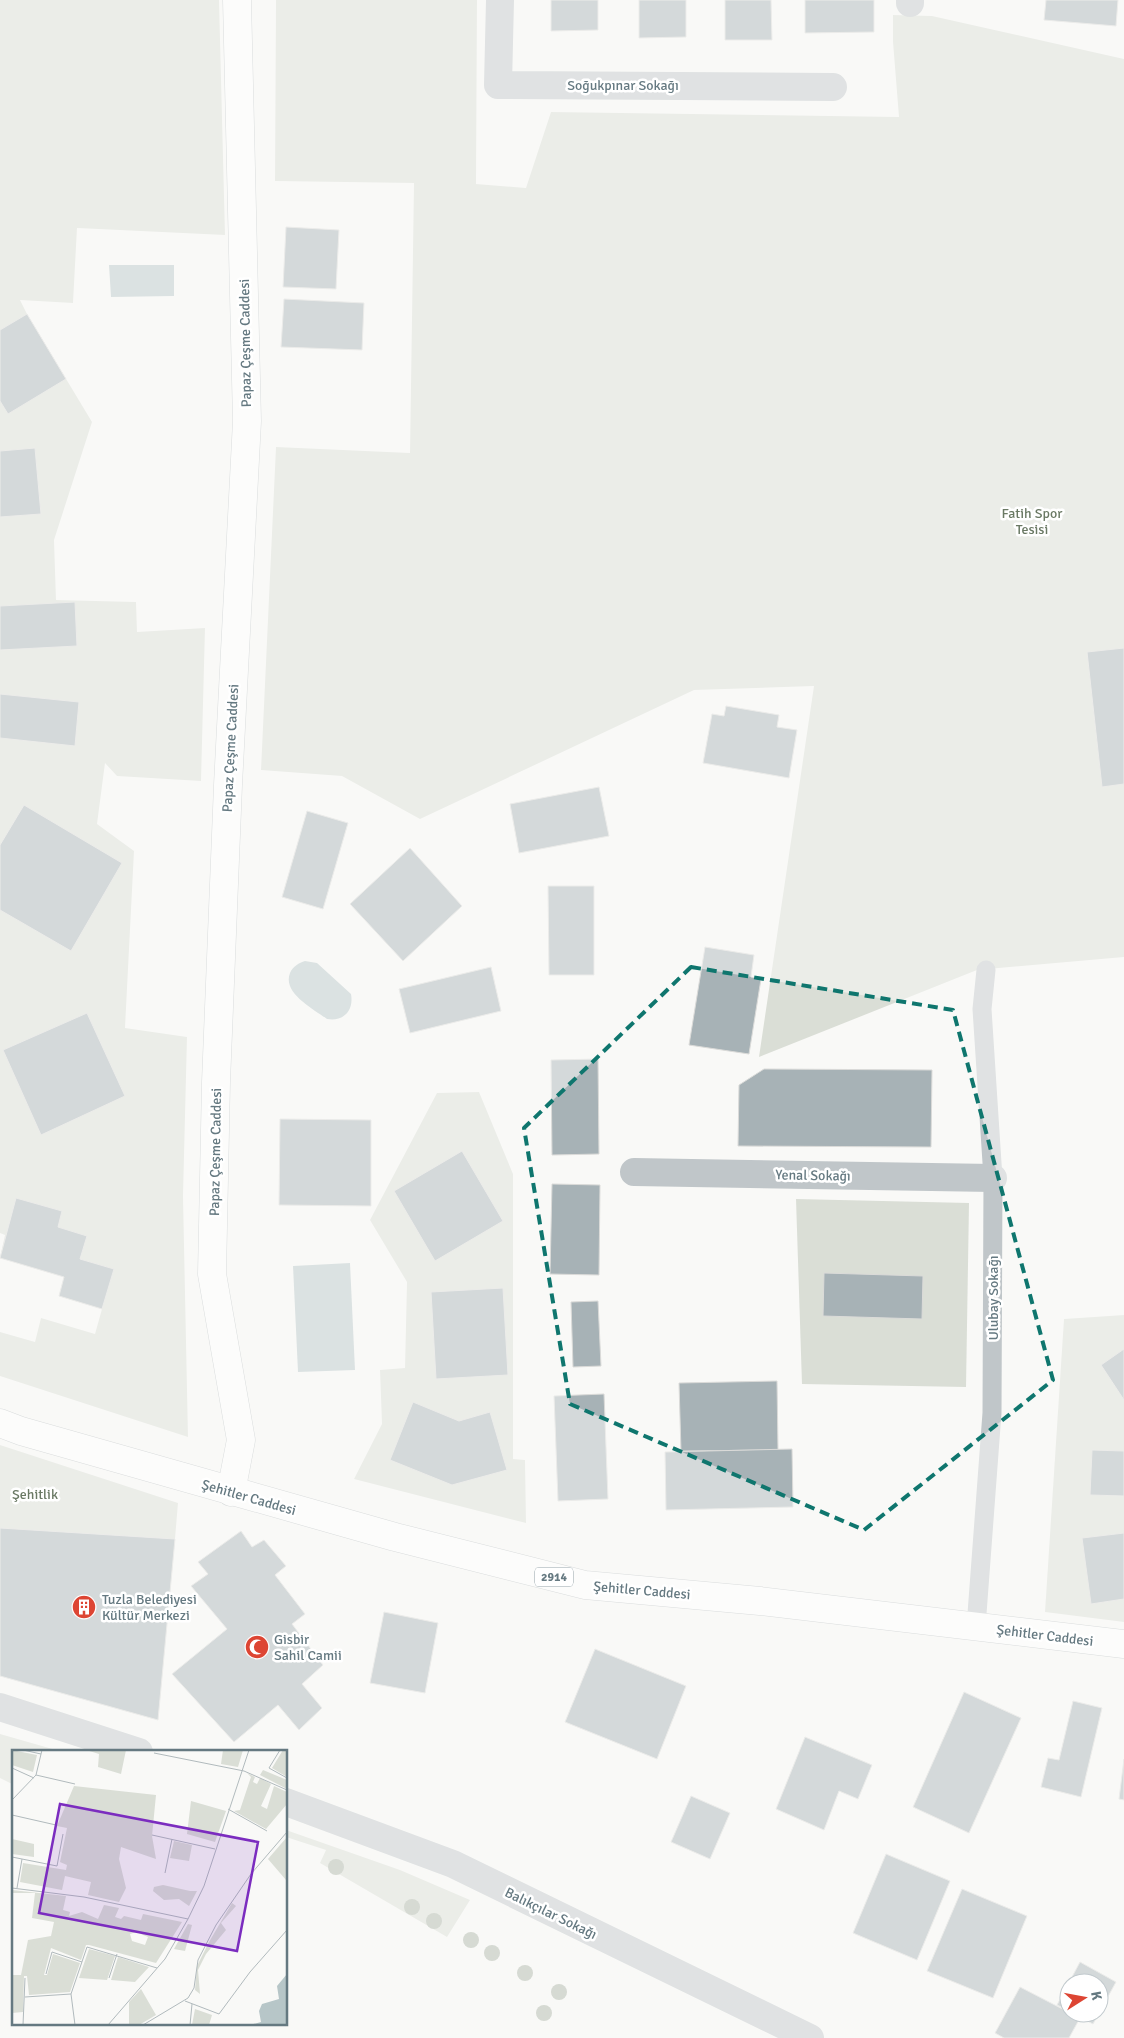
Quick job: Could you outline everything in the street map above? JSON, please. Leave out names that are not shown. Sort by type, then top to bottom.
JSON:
[{"type":"street","name":"Papaz Çeşme Caddesi","points":[[231,1492],[241,1440],[212,1274],[216,1082],[228,785],[247,421],[237,0]]},
{"type":"street","name":"Soğukpınar Sokağı","points":[[500,0],[498,85],[833,87]]},
{"type":"street","name":"Yenal Sokağı","points":[[634,1172],[993,1178]]},
{"type":"street","name":"Şehitler Caddesi","points":[[0,1423],[30,1434],[231,1492],[395,1537],[586,1585],[760,1601],[1124,1644]]},
{"type":"street","points":[[0,1708],[133,1750]]},
{"type":"street","name":"Balıkçılar Sokağı","points":[[288,1803],[453,1864],[810,2038]]},
{"type":"lane","name":"Ulubay Sokağı","points":[[976,1626],[992,1413],[993,1178],[982,1009],[986,970]]},
{"type":"highlighted area","points":[[691,967],[953,1010],[1053,1380],[864,1530],[570,1404],[524,1128]]},
{"type":"green space","points":[[0,0],[219,0],[225,235],[77,228],[73,303],[20,300],[92,422],[54,540],[56,600],[136,602],[137,632],[205,628],[201,781],[117,776],[105,763],[97,824],[134,851],[125,1028],[187,1037],[183,1196],[188,1437],[0,1376],[0,1332],[35,1342],[41,1318],[95,1334],[102,1309],[59,1296],[64,1277],[0,1258],[5,1235],[0,1233]]},
{"type":"green space","name":"Fatih Spor Tesisi","points":[[276,0],[477,0],[476,184],[526,188],[551,112],[899,117],[893,42],[893,15],[932,16],[1124,59],[1124,957],[977,970],[759,1057],[814,686],[694,690],[420,819],[342,776],[261,770],[276,447],[410,453],[414,183],[275,181]]},
{"type":"green space","points":[[479,1092],[513,1174],[513,1459],[525,1460],[526,1523],[354,1479],[382,1424],[380,1370],[405,1368],[407,1282],[370,1220],[437,1093]]},
{"type":"green space","points":[[796,1199],[969,1203],[966,1387],[802,1384]]},
{"type":"green space","points":[[1124,1315],[1124,1622],[1045,1612],[1064,1319]]},
{"type":"green space","name":"Şehitlik","points":[[0,1445],[178,1503],[175,1539],[0,1528]]},
{"type":"green space","points":[[0,1734],[56,1750],[12,1750],[12,1784],[0,1778]]},
{"type":"green space","points":[[288,1831],[400,1870],[470,1900],[447,1937],[320,1863],[326,1850],[288,1838]]},
{"type":"shaded area","points":[[109,265],[174,265],[174,296],[111,297]]},
{"type":"shaded area","points":[[305,961],[317,963],[351,994],[351,1005],[343,1017],[327,1019],[295,994],[289,980],[290,973],[296,965]]},
{"type":"shaded area","points":[[350,1263],[355,1370],[298,1372],[293,1266]]},
{"type":"building","points":[[551,0],[598,0],[598,30],[551,31]]},
{"type":"building","points":[[639,0],[686,0],[686,37],[639,38]]},
{"type":"building","points":[[725,0],[771,0],[772,40],[725,40]]},
{"type":"building","points":[[805,0],[874,0],[874,32],[805,33]]},
{"type":"building","points":[[1046,0],[1118,0],[1116,26],[1044,20]]},
{"type":"building","points":[[286,227],[339,230],[336,289],[283,287]]},
{"type":"building","points":[[284,299],[364,303],[362,350],[281,347]]},
{"type":"building","points":[[27,314],[66,379],[8,414],[0,401],[0,330]]},
{"type":"building","points":[[35,448],[41,514],[0,517],[0,451]]},
{"type":"building","points":[[75,602],[77,646],[0,650],[0,606]]},
{"type":"building","points":[[1124,648],[1124,784],[1102,787],[1087,652]]},
{"type":"building","points":[[0,694],[79,702],[75,746],[0,738]]},
{"type":"building","points":[[726,706],[779,715],[777,727],[797,730],[789,778],[703,763],[712,714],[724,716]]},
{"type":"building","points":[[599,787],[609,836],[519,853],[510,804]]},
{"type":"building","points":[[24,805],[122,863],[71,951],[0,910],[0,845]]},
{"type":"building","points":[[307,811],[348,823],[323,909],[282,897]]},
{"type":"building","points":[[410,848],[462,906],[403,961],[350,904]]},
{"type":"building","points":[[548,886],[594,886],[594,975],[549,975]]},
{"type":"building","points":[[705,947],[754,955],[751,977],[761,979],[749,1054],[689,1045]]},
{"type":"building","points":[[491,967],[501,1011],[410,1033],[399,989]]},
{"type":"building","points":[[87,1013],[125,1096],[41,1135],[3,1050]]},
{"type":"building","points":[[598,1059],[599,1154],[552,1155],[551,1060]]},
{"type":"building","points":[[764,1069],[932,1070],[931,1147],[738,1146],[739,1085]]},
{"type":"building","points":[[280,1119],[371,1120],[371,1206],[279,1205]]},
{"type":"building","points":[[462,1151],[503,1221],[435,1261],[394,1191]]},
{"type":"building","points":[[552,1184],[600,1185],[599,1275],[550,1274]]},
{"type":"building","points":[[16,1198],[62,1211],[58,1227],[87,1236],[80,1259],[114,1269],[102,1309],[59,1296],[64,1277],[0,1258]]},
{"type":"building","points":[[824,1273],[923,1276],[922,1319],[823,1316]]},
{"type":"building","points":[[503,1288],[508,1375],[436,1379],[431,1292]]},
{"type":"building","points":[[598,1301],[601,1366],[573,1367],[571,1302]]},
{"type":"building","points":[[1124,1349],[1124,1400],[1101,1365]]},
{"type":"building","points":[[777,1381],[778,1450],[681,1451],[679,1383]]},
{"type":"building","points":[[604,1394],[608,1499],[558,1501],[554,1396]]},
{"type":"building","points":[[413,1402],[459,1421],[490,1412],[507,1470],[452,1485],[390,1460]]},
{"type":"building","points":[[792,1449],[793,1507],[666,1510],[665,1452]]},
{"type":"building","points":[[1092,1450],[1124,1451],[1124,1496],[1090,1495]]},
{"type":"building","name":"Tuzla Belediyesi Kültür Merkezi","points":[[0,1528],[175,1539],[158,1720],[0,1676]]},
{"type":"building","name":"Gisbir Sahil Camii","points":[[241,1531],[252,1547],[264,1540],[286,1566],[275,1575],[305,1614],[292,1624],[323,1665],[302,1684],[322,1708],[299,1730],[278,1705],[234,1742],[172,1674],[227,1629],[191,1586],[208,1574],[198,1562]]},
{"type":"building","points":[[1124,1533],[1124,1599],[1091,1604],[1082,1538]]},
{"type":"building","points":[[384,1612],[438,1623],[425,1693],[370,1683]]},
{"type":"building","points":[[595,1649],[686,1686],[657,1759],[565,1722]]},
{"type":"building","points":[[964,1692],[1021,1718],[969,1833],[913,1807]]},
{"type":"building","points":[[1073,1701],[1102,1708],[1081,1797],[1041,1787],[1048,1758],[1059,1760]]},
{"type":"building","points":[[805,1737],[872,1765],[858,1799],[839,1791],[824,1830],[776,1809]]},
{"type":"building","points":[[1124,1759],[1124,1800],[1119,1799]]},
{"type":"building","points":[[691,1796],[730,1813],[710,1859],[671,1842]]},
{"type":"building","points":[[886,1854],[950,1881],[917,1960],[853,1933]]},
{"type":"building","points":[[962,1889],[1027,1916],[993,1998],[927,1971]]},
{"type":"building","points":[[1080,1962],[1100,1973],[1074,1973]]},
{"type":"building","points":[[1109,1978],[1116,1982],[1109,1995]]},
{"type":"building","points":[[1020,1987],[1059,2007],[1059,2023],[1077,2023],[1069,2038],[1004,2038],[995,2033]]},
{"type":"place","name":"Tuzla Belediyesi Kültür Merkezi","points":[[84,1607]]},
{"type":"place","name":"Gisbir Sahil Camii","points":[[257,1647]]}]
